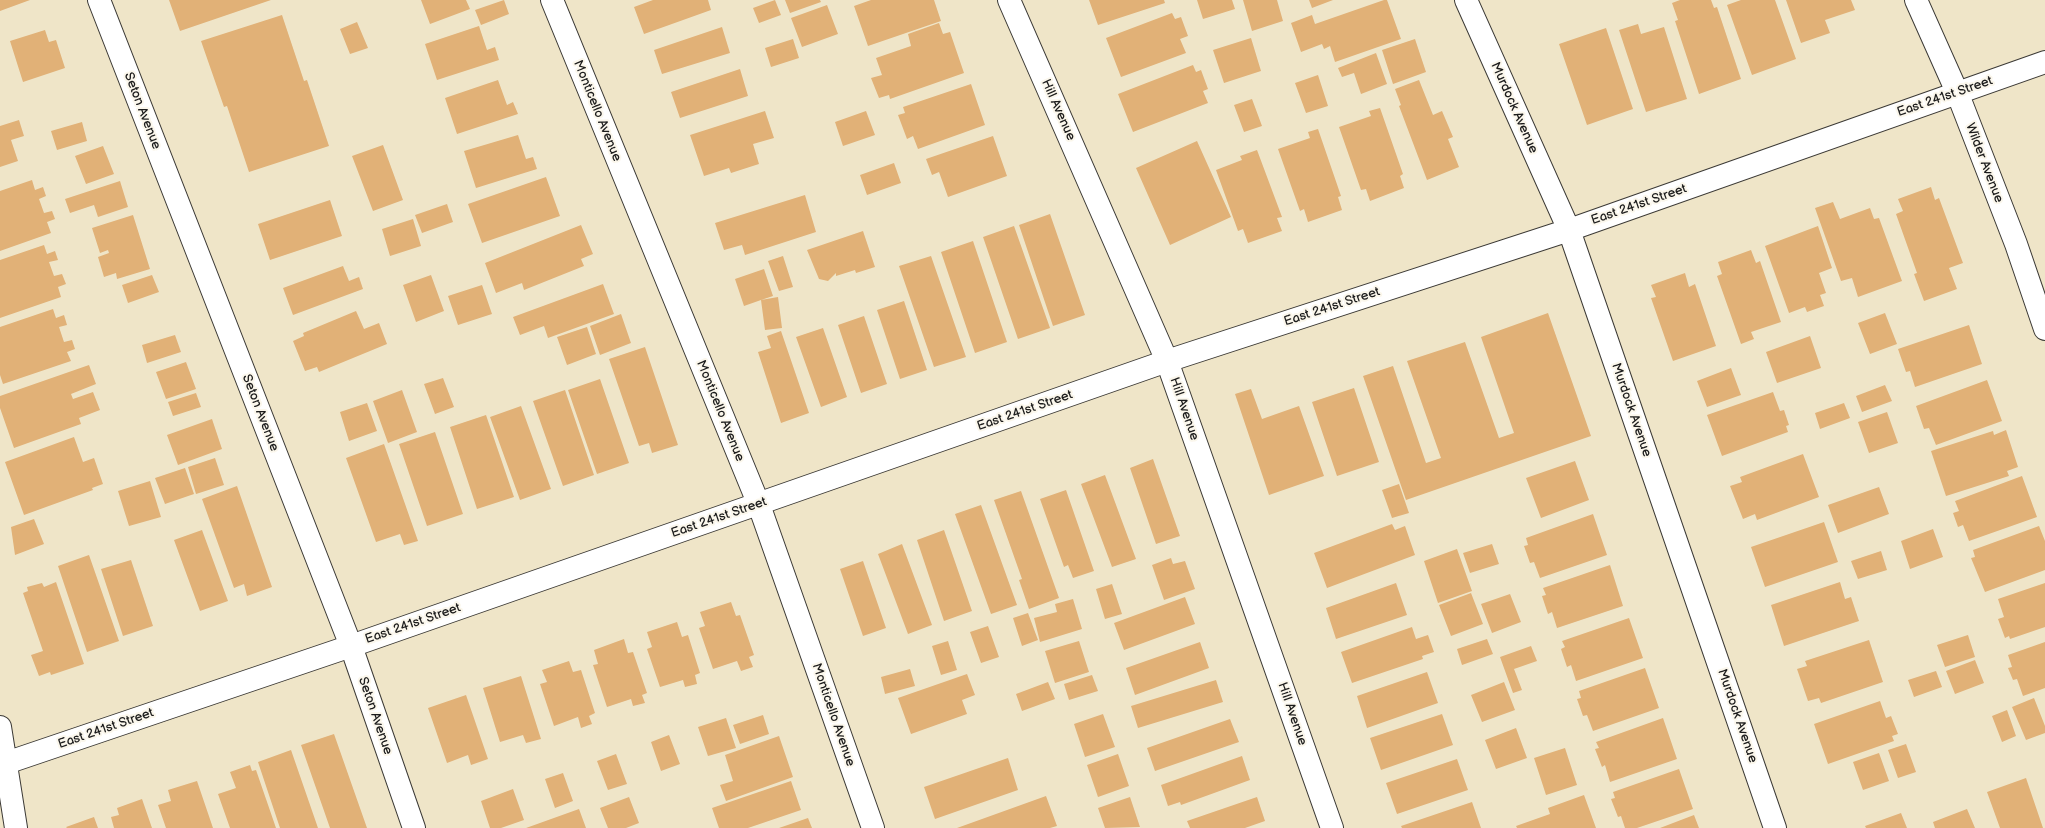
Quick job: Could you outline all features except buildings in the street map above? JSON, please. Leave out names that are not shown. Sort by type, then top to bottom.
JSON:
[{"type":"street","name":"Seton Avenue","points":[[99,0],[351,646],[414,828]]},
{"type":"street","name":"Monticello Avenue","points":[[552,0],[759,504],[873,828]]},
{"type":"street","name":"Hill Avenue","points":[[1009,0],[1168,361],[1332,828]]},
{"type":"street","name":"Murdock Avenue","points":[[1466,0],[1569,230],[1776,828]]},
{"type":"street","name":"Wilder Avenue","points":[[1916,0],[1957,92],[2016,244],[2045,329]]},
{"type":"street","name":"East 241st Street","points":[[3,764],[351,646],[1168,361],[1569,230],[2045,62]]},
{"type":"street","points":[[0,727],[3,764],[16,828]]}]
